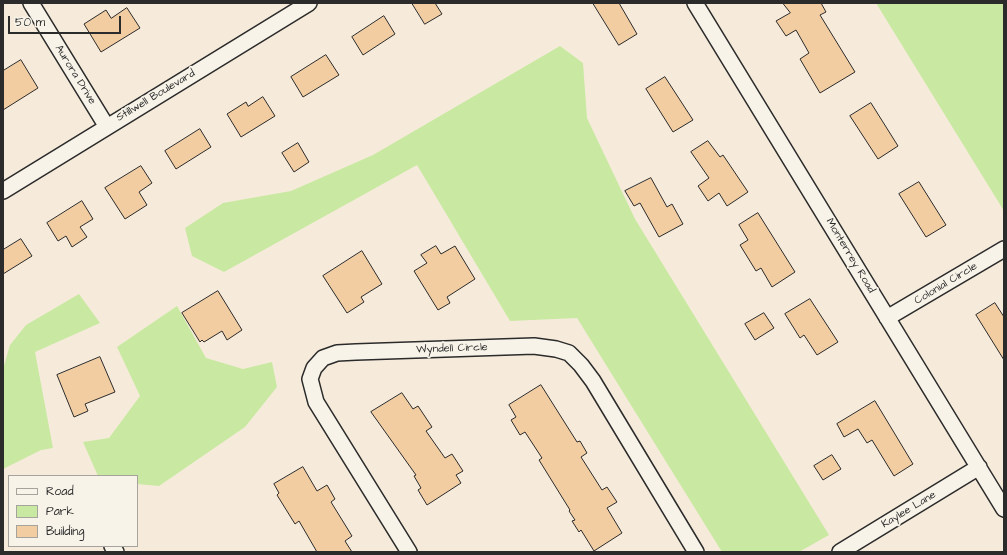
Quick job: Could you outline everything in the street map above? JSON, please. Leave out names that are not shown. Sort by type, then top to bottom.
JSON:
[{"type":"street","name":"Aurora Drive","points":[[31,3],[107,126]]},
{"type":"street","name":"Stillwell Boulevard","points":[[3,191],[310,3]]},
{"type":"street","name":"Monterrey Road","points":[[696,3],[1004,509]]},
{"type":"street","name":"Colonial Circle","points":[[887,318],[1004,249]]},
{"type":"street","name":"Wyndell Circle","points":[[408,552],[316,402],[310,380],[314,368],[323,358],[337,353],[534,346],[556,349],[569,353],[593,380],[696,552]]},
{"type":"street","name":"Kaylee Lane","points":[[840,552],[979,468]]},
{"type":"green space","points":[[876,3],[1004,3],[1004,211]]},
{"type":"green space","points":[[560,46],[583,63],[587,118],[635,219],[829,535],[799,552],[722,552],[577,318],[510,321],[417,165],[224,272],[192,256],[185,228],[223,203],[291,191],[373,155]]},
{"type":"green space","points":[[79,294],[100,323],[35,352],[53,448],[41,450],[3,469],[3,369],[10,345],[26,325]]},
{"type":"green space","points":[[177,306],[206,358],[243,369],[272,362],[277,387],[245,427],[159,486],[138,484],[138,475],[98,475],[83,442],[109,438],[140,396],[117,347]]},
{"type":"building","points":[[412,3],[435,3],[442,14],[425,24]]},
{"type":"building","points":[[593,3],[619,3],[637,34],[619,45]]},
{"type":"building","points":[[783,3],[821,3],[826,12],[820,15],[855,72],[820,93],[800,59],[809,53],[796,30],[786,36],[776,21],[790,13]]},
{"type":"building","points":[[127,8],[140,28],[101,52],[84,24],[106,10],[111,18]]},
{"type":"building","points":[[384,16],[395,34],[363,55],[352,37]]},
{"type":"building","points":[[326,55],[339,75],[303,97],[291,77]]},
{"type":"building","points":[[21,60],[38,88],[3,110],[3,71]]},
{"type":"building","points":[[665,77],[693,120],[673,132],[646,89]]},
{"type":"building","points":[[263,97],[275,116],[241,137],[227,114],[246,102],[248,106]]},
{"type":"building","points":[[871,103],[898,146],[878,159],[850,116]]},
{"type":"building","points":[[200,129],[211,147],[176,169],[165,151]]},
{"type":"building","points":[[708,141],[720,157],[723,155],[748,192],[727,206],[719,193],[708,201],[698,186],[709,178],[691,152]]},
{"type":"building","points":[[298,143],[309,162],[294,172],[282,153]]},
{"type":"building","points":[[141,166],[152,183],[139,192],[147,205],[125,219],[105,188]]},
{"type":"building","points":[[651,178],[667,207],[672,204],[683,224],[659,237],[640,203],[634,206],[625,191]]},
{"type":"building","points":[[919,182],[946,225],[926,237],[899,194]]},
{"type":"building","points":[[82,201],[93,219],[80,227],[87,237],[72,247],[66,236],[58,241],[47,223]]},
{"type":"building","points":[[758,213],[795,272],[772,287],[761,268],[756,271],[740,245],[748,240],[739,225]]},
{"type":"building","points":[[21,239],[32,256],[3,274],[3,250]]},
{"type":"building","points":[[436,246],[441,254],[455,246],[475,279],[447,297],[450,303],[438,310],[414,271],[427,263],[421,255]]},
{"type":"building","points":[[362,251],[382,284],[361,297],[364,302],[347,313],[323,276]]},
{"type":"building","points":[[218,291],[242,330],[227,340],[222,331],[204,342],[202,340],[200,342],[182,313]]},
{"type":"building","points":[[810,299],[838,342],[817,355],[804,335],[800,338],[785,314]]},
{"type":"building","points":[[995,303],[1004,317],[1004,360],[976,315]]},
{"type":"building","points":[[764,313],[774,328],[755,340],[745,324]]},
{"type":"building","points":[[100,357],[115,392],[85,404],[88,411],[74,417],[57,375]]},
{"type":"building","points":[[541,385],[577,442],[580,441],[587,453],[581,457],[602,490],[607,487],[617,502],[607,508],[622,533],[594,551],[581,530],[579,532],[572,521],[575,520],[569,511],[570,510],[539,460],[542,458],[525,432],[520,435],[511,420],[516,417],[509,405]]},
{"type":"building","points":[[402,393],[413,409],[418,406],[432,427],[426,431],[445,458],[452,454],[463,471],[456,475],[461,483],[427,505],[418,490],[421,488],[414,476],[416,475],[371,412]]},
{"type":"building","points":[[875,401],[913,464],[894,476],[872,440],[867,443],[858,429],[844,437],[837,424]]},
{"type":"building","points":[[832,455],[841,469],[823,480],[814,466]]},
{"type":"building","points":[[303,467],[317,491],[327,485],[335,499],[331,502],[352,536],[345,541],[352,552],[317,552],[299,521],[295,524],[277,495],[279,493],[274,484]]}]
